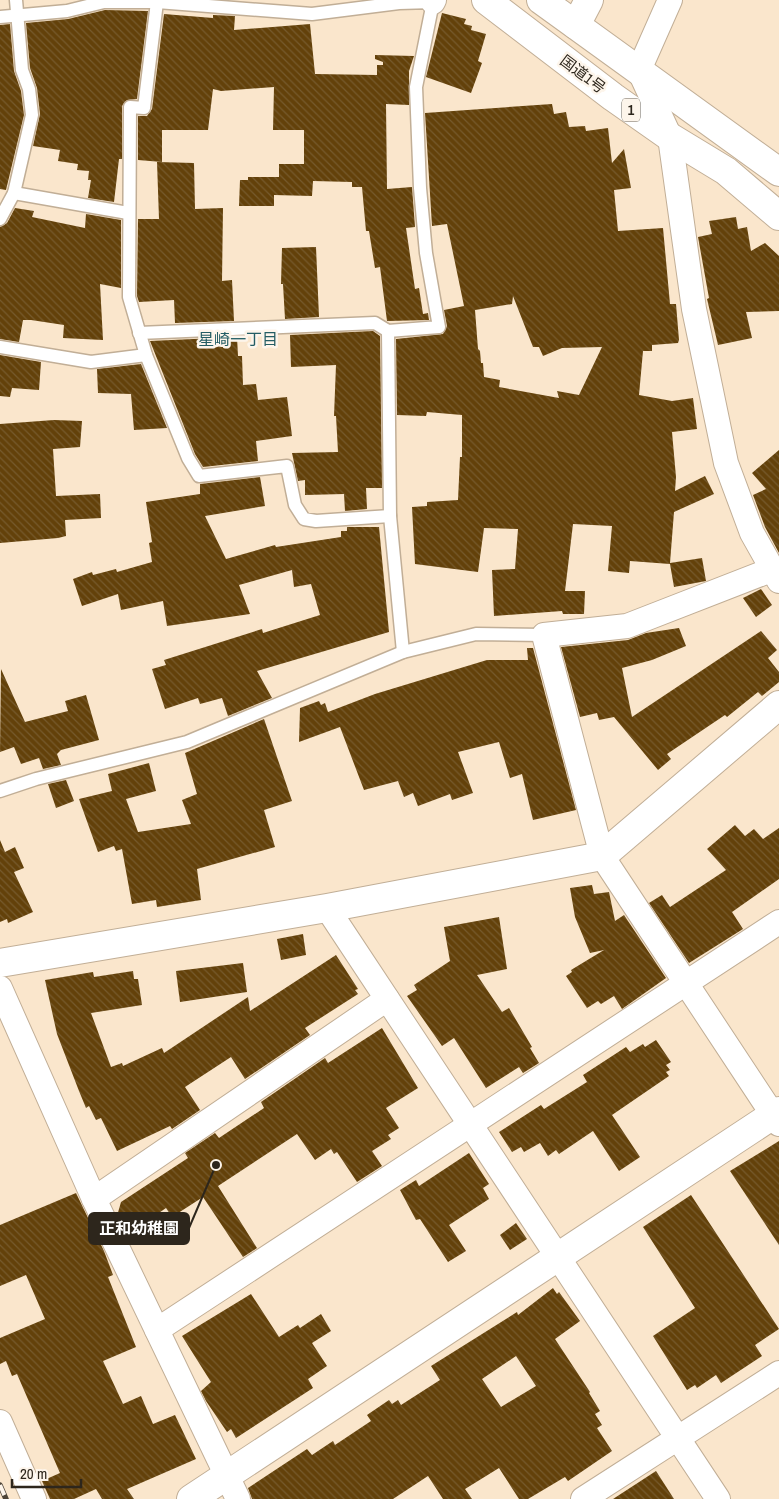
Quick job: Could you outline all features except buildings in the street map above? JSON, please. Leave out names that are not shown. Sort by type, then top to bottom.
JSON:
[{"type":"main road","name":"国道1号","points":[[486,0],[613,97],[670,137],[726,171],[779,216]]},
{"type":"main road","points":[[541,0],[779,172]]},
{"type":"main road","points":[[576,25],[589,0]]},
{"type":"main road","points":[[0,963],[327,908],[602,856],[779,705]]},
{"type":"main road","points":[[191,1499],[233,1487],[558,1257],[777,1116]]},
{"type":"street","points":[[670,0],[639,70],[670,137],[694,309],[726,463],[752,534],[775,575],[627,626],[544,635],[602,856],[777,1116]]},
{"type":"street","points":[[327,908],[718,1499]]},
{"type":"street","points":[[157,1330],[779,922]]},
{"type":"street","points":[[0,988],[94,1199],[233,1487]]},
{"type":"street","points":[[94,1199],[387,998]]},
{"type":"street","points":[[583,1499],[779,1373]]},
{"type":"street","points":[[0,1422],[34,1499]]},
{"type":"lane","points":[[0,219],[14,193],[32,115],[29,89],[22,70],[16,0]]},
{"type":"lane","points":[[0,17],[68,11],[104,2],[157,2],[312,14],[398,3],[434,1],[416,87],[420,188],[426,253],[439,327],[388,331],[375,323],[140,333]]},
{"type":"lane","points":[[157,2],[144,108],[130,107],[129,297],[146,355],[188,458],[199,476],[287,466],[295,505],[304,518],[316,521],[390,516]]},
{"type":"lane","points":[[14,193],[128,212]]},
{"type":"lane","points":[[388,331],[390,516],[403,652]]},
{"type":"lane","points":[[0,347],[91,362],[146,355]]},
{"type":"lane","points":[[0,791],[36,779],[187,742],[403,652],[476,634],[544,635]]},
{"type":"railway","points":[[0,1485],[6,1499]]},
{"type":"place","name":"正和幼稚園","points":[[216,1165]]},
{"type":"district","name":"星崎一丁目","points":[[238,339]]}]
